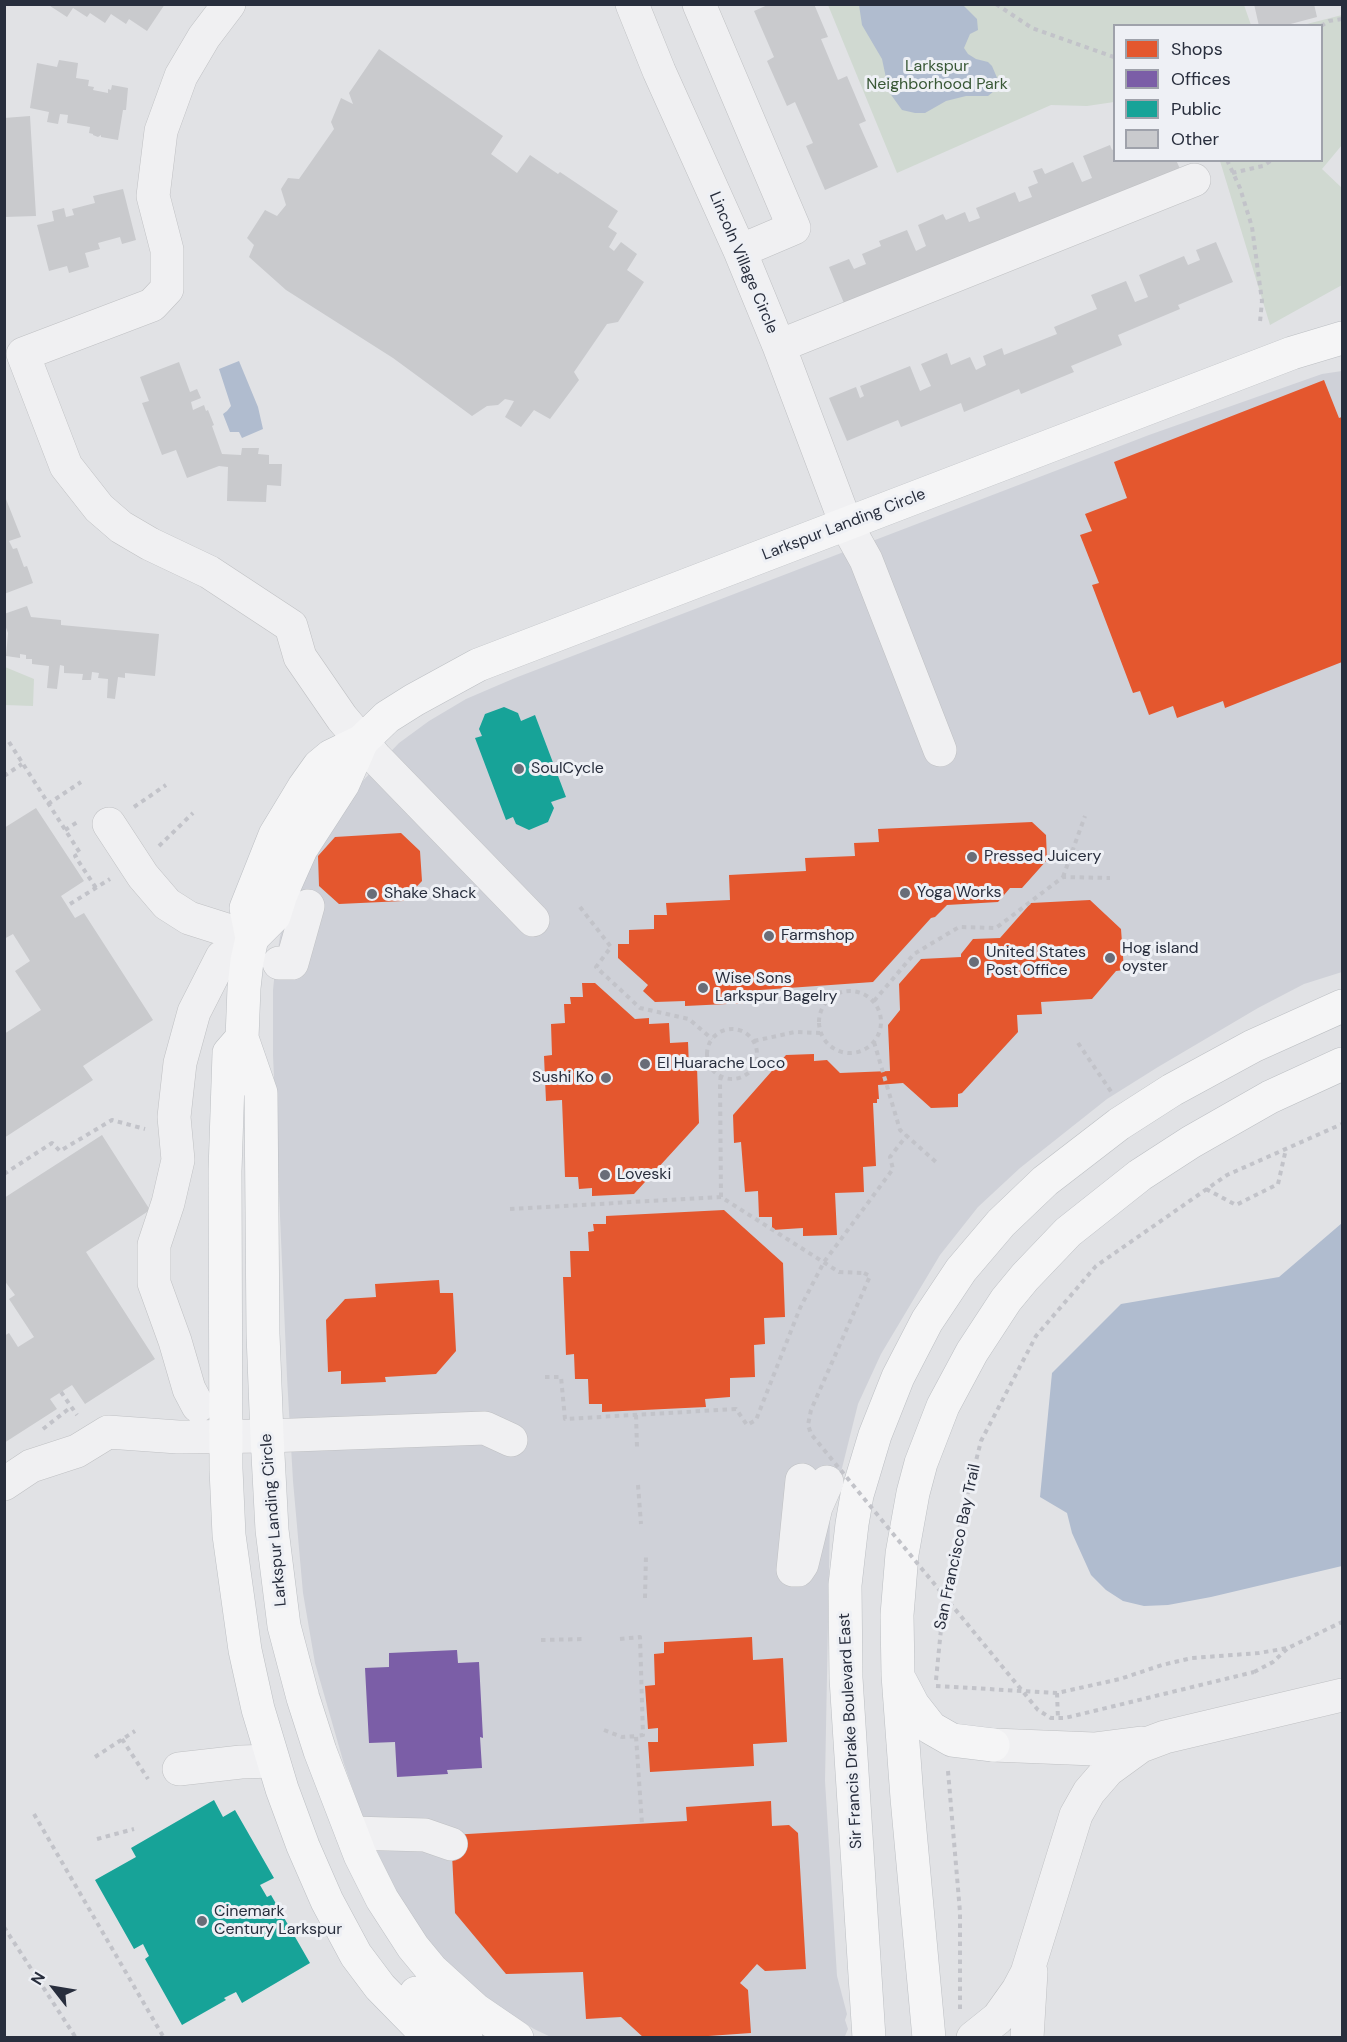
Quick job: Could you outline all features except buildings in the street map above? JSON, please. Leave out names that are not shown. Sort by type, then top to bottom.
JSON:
[{"type":"main road","name":"Larkspur Landing Circle","points":[[517,2037],[476,2010],[432,1970],[413,1947],[382,1899],[352,1833],[320,1750],[293,1662],[279,1592],[272,1530],[263,1334],[261,1092],[242,1038],[246,961],[252,938],[274,916],[280,894],[301,849],[350,772],[362,741],[387,717],[414,700],[478,665],[1292,353],[1342,338]]},
{"type":"main road","name":"Sir Francis Drake Boulevard East","points":[[868,2037],[845,1657],[845,1585],[857,1495],[875,1435],[898,1377],[927,1321],[961,1270],[1001,1223],[1045,1181],[1119,1124],[1172,1090],[1253,1046],[1342,1006]]},
{"type":"main road","name":"Larkspur Landing Circle","points":[[242,1038],[229,1053],[225,1171],[226,1436],[229,1534],[235,1590],[252,1680],[273,1761],[303,1846],[327,1901],[356,1954],[380,1987],[430,2037]]},
{"type":"main road","points":[[928,2037],[909,1829],[898,1675],[897,1615],[902,1554],[913,1493],[921,1463],[943,1406],[957,1378],[1006,1299],[1068,1232],[1140,1175],[1191,1142],[1298,1084],[1342,1064]]},
{"type":"main road","points":[[898,1675],[914,1705],[931,1728],[952,1740],[993,1745]]},
{"type":"main road","points":[[273,1761],[320,1750]]},
{"type":"main road","points":[[380,1987],[395,1978],[407,1982],[431,2010],[466,2037]]},
{"type":"street","points":[[229,4],[204,37],[181,76],[161,131],[153,196],[167,250],[167,289],[152,305],[14,357],[66,466],[99,508],[120,527],[209,572],[291,626],[300,657],[342,718],[383,765],[533,920]]},
{"type":"street","name":"Lincoln Village Circle","points":[[633,4],[659,71],[780,346],[846,524],[866,560],[940,750]]},
{"type":"street","points":[[699,4],[794,228],[740,251]]},
{"type":"street","points":[[780,346],[1194,180]]},
{"type":"street","points":[[109,824],[143,876],[167,904],[189,918],[252,938]]},
{"type":"street","points":[[279,963],[292,963],[308,906]]},
{"type":"street","points":[[198,1406],[189,1389],[154,1283],[154,1245],[168,1203],[178,1160],[174,1121],[180,1063],[194,1012],[222,957]]},
{"type":"street","points":[[4,1484],[31,1466],[77,1451],[108,1432],[178,1437],[485,1428],[511,1440]]},
{"type":"street","points":[[966,2024],[998,2018],[1009,2005],[1027,1973],[1066,1843],[1081,1803],[1098,1780],[1118,1761],[1141,1746],[1178,1733],[1342,1695]]},
{"type":"street","points":[[993,1745],[1094,1749],[1153,1741]]},
{"type":"street","points":[[179,1769],[273,1761]]},
{"type":"street","points":[[352,1833],[425,1835],[451,1844]]},
{"type":"street","points":[[1027,2037],[1033,1953]]},
{"type":"path","points":[[996,4],[1032,28],[1113,57]]},
{"type":"path","points":[[1323,25],[1329,21],[1342,19]]},
{"type":"path","points":[[1228,162],[1240,189],[1252,227],[1262,301],[1260,322]]},
{"type":"path","points":[[1232,173],[1263,166],[1269,162]]},
{"type":"path","points":[[9,742],[80,853],[75,856],[96,888]]},
{"type":"path","points":[[4,776],[22,764]]},
{"type":"path","points":[[48,804],[81,782]]},
{"type":"path","points":[[109,824],[166,785]]},
{"type":"path","points":[[874,1001],[914,954],[959,927],[996,928],[1063,877],[1084,816]]},
{"type":"path","points":[[1063,877],[1110,878]]},
{"type":"path","points":[[70,904],[103,884]]},
{"type":"path","points":[[580,907],[611,946],[596,967],[640,1008],[688,1020],[712,1039]]},
{"type":"path","points":[[853,990],[866,994],[874,1001],[880,1013],[879,1033],[874,1042],[862,1051],[840,1052],[826,1042],[820,1033],[820,1012],[834,994],[853,990]]},
{"type":"path","points":[[732,1029],[748,1034],[754,1041],[756,1058],[748,1072],[735,1078],[722,1076],[714,1071],[709,1064],[708,1047],[712,1039],[717,1034],[732,1029]]},
{"type":"path","points":[[754,1041],[795,1032],[820,1033]]},
{"type":"path","points":[[874,1042],[900,1130],[936,1162]]},
{"type":"path","points":[[1078,1043],[1112,1093]]},
{"type":"path","points":[[721,1197],[720,1081],[722,1076]]},
{"type":"path","points":[[4,1174],[52,1143],[60,1151],[112,1120],[159,1132],[174,1121]]},
{"type":"path","name":"San Francisco Bay Trail","points":[[936,1695],[941,1629],[960,1520],[981,1441],[1036,1336],[1096,1266],[1206,1189],[1227,1175],[1342,1124]]},
{"type":"path","points":[[545,1377],[561,1377],[565,1419],[736,1409],[747,1425],[756,1419],[800,1308],[824,1262],[893,1168],[890,1157],[907,1136]]},
{"type":"path","points":[[1206,1189],[1236,1205],[1278,1184],[1286,1149]]},
{"type":"path","points":[[510,1209],[721,1197],[839,1272],[864,1273],[870,1276],[811,1410],[808,1425],[811,1434],[1038,1710],[1051,1718],[1065,1718],[1254,1672],[1273,1662],[1288,1648]]},
{"type":"path","points":[[61,1392],[73,1410]]},
{"type":"path","points":[[636,1415],[637,1447]]},
{"type":"path","points":[[638,1485],[641,1524]]},
{"type":"path","points":[[645,1598],[646,1554]]},
{"type":"path","points":[[936,1686],[1058,1693],[1120,1679],[1184,1659],[1218,1654],[1259,1653],[1288,1648],[1342,1622]]},
{"type":"path","points":[[603,1730],[622,1737],[643,1735],[640,1637],[620,1638]]},
{"type":"path","points":[[541,1640],[585,1639]]},
{"type":"path","points":[[1058,1693],[1058,1724]]},
{"type":"path","points":[[95,1757],[135,1731]]},
{"type":"path","points":[[636,1736],[642,1824]]},
{"type":"path","points":[[122,1739],[148,1779]]},
{"type":"path","points":[[947,1761],[960,1912],[966,2024]]},
{"type":"path","points":[[34,1814],[164,2037]]},
{"type":"path","points":[[97,1839],[134,1829]]},
{"type":"path","points":[[4,1927],[76,2037]]},
{"type":"shaded area","points":[[1342,371],[1342,972],[1304,984],[1258,1008],[1158,1067],[1107,1099],[1020,1168],[978,1207],[940,1255],[881,1354],[858,1404],[830,1516],[825,1781],[837,1976],[847,2014],[845,2020],[848,2029],[845,2036],[844,2038],[553,2038],[534,2029],[484,1997],[443,1958],[425,1936],[395,1890],[366,1827],[344,1764],[315,1663],[303,1593],[293,1481],[273,1055],[273,990],[276,961],[291,899],[352,792],[399,743],[429,721],[466,699],[515,678],[1149,435],[1322,374]]},
{"type":"green space","name":"Larkspur Neighborhood Park","points":[[828,5],[1244,5],[1251,24],[1113,24],[1113,102],[1087,106],[1051,105],[897,173]]},
{"type":"green space","points":[[1342,15],[1342,145],[1322,169],[1342,188],[1342,285],[1270,325],[1220,162],[1323,162],[1323,24],[1307,24]]},
{"type":"green space","points":[[5,667],[34,679],[33,706],[5,705]]},
{"type":"water","points":[[859,5],[963,5],[977,19],[978,30],[970,34],[964,48],[968,54],[992,66],[998,80],[994,91],[988,96],[966,96],[946,101],[925,113],[902,110],[889,92],[882,59],[862,25]]},
{"type":"water","points":[[239,361],[258,407],[263,429],[242,438],[239,432],[230,432],[223,414],[231,406],[219,369]]},
{"type":"water","points":[[1342,1223],[1342,1566],[1168,1605],[1144,1606],[1123,1601],[1106,1590],[1091,1575],[1072,1533],[1067,1513],[1040,1497],[1052,1373],[1121,1304],[1279,1277]]},
{"type":"place","name":"SoulCycle","points":[[519,769]]},
{"type":"place","name":"Pressed Juicery","points":[[972,857]]},
{"type":"place","name":"Yoga Works","points":[[905,893]]},
{"type":"place","name":"Shake Shack","points":[[372,894]]},
{"type":"place","name":"Farmshop","points":[[769,936]]},
{"type":"place","name":"Hog island oyster","points":[[1110,958]]},
{"type":"place","name":"United States Post Office","points":[[974,962]]},
{"type":"place","name":"Wise Sons Larkspur Bagelry","points":[[703,988]]},
{"type":"place","name":"El Huarache Loco","points":[[645,1064]]},
{"type":"place","name":"Sushi Ko","points":[[606,1078]]},
{"type":"place","name":"Loveski","points":[[605,1175]]},
{"type":"place","name":"Cinemark Century Larkspur","points":[[202,1921]]}]
